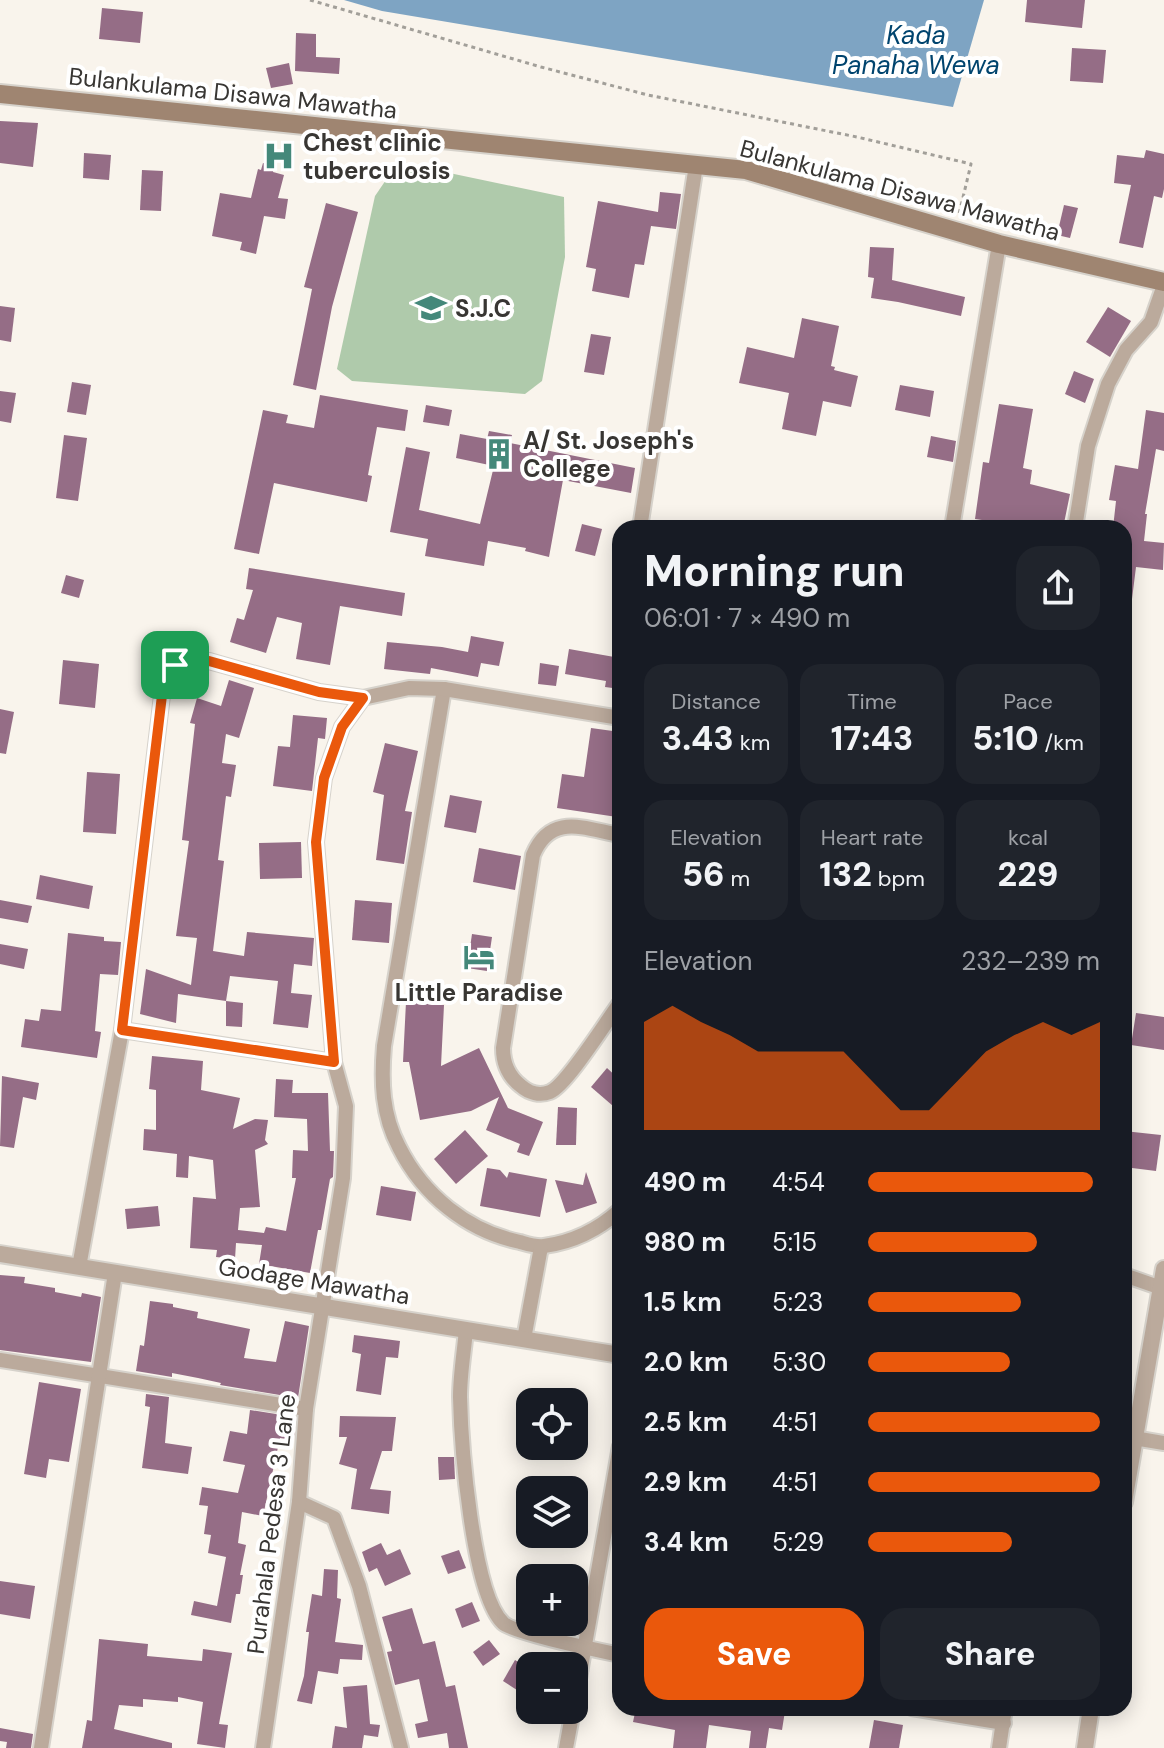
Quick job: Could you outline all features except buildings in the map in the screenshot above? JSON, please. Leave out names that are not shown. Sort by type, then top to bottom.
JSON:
[{"type":"main road","name":"Bulankulama Disawa Mawatha","points":[[0,94],[746,170],[999,244],[1164,283]]},
{"type":"street","points":[[641,520],[696,165]]},
{"type":"street","points":[[953,520],[999,244]]},
{"type":"street","points":[[1076,520],[1088,446],[1108,384],[1126,350],[1151,322],[1164,283]]},
{"type":"street","points":[[79,1267],[122,1030],[163,687],[175,665],[209,661],[319,692],[363,698],[409,688],[444,689],[612,717]]},
{"type":"street","points":[[444,689],[384,1046],[381,1082],[387,1117],[398,1146],[433,1196],[457,1216],[501,1238],[541,1247],[585,1235],[612,1216]]},
{"type":"street","name":"Purahala Pedesa 3 Lane","points":[[263,1748],[299,1502],[306,1409],[343,1178],[346,1106],[334,1062],[316,842],[324,778],[342,727],[363,698]]},
{"type":"street","points":[[612,833],[567,825],[551,832],[538,844],[533,855],[503,1048],[505,1066],[526,1090],[536,1094],[551,1092],[564,1081],[612,1014]]},
{"type":"street","points":[[122,1030],[334,1062]]},
{"type":"street","points":[[524,1339],[541,1247]]},
{"type":"street","name":"Godage Mawatha","points":[[0,1254],[612,1354]]},
{"type":"street","points":[[1132,1424],[1164,1269]]},
{"type":"street","points":[[41,1748],[115,1273]]},
{"type":"street","points":[[1132,1278],[1162,1289]]},
{"type":"street","points":[[466,1330],[460,1396],[466,1471],[480,1569],[491,1609],[505,1625],[612,1653]]},
{"type":"street","points":[[0,1360],[306,1409]]},
{"type":"street","points":[[1132,1438],[1164,1443]]},
{"type":"street","points":[[299,1502],[334,1518],[359,1586],[401,1748]]},
{"type":"street","points":[[585,1652],[612,1518]]},
{"type":"street","points":[[999,1748],[1004,1716]]},
{"type":"street","points":[[1085,1748],[1090,1716]]},
{"type":"street","points":[[566,1748],[571,1724]]},
{"type":"path","points":[[310,0],[648,95],[857,137],[971,164],[954,231]]},
{"type":"green space","points":[[435,170],[564,197],[565,257],[542,381],[525,394],[352,381],[337,369],[375,196],[390,174]]},
{"type":"water","name":"Kada Panaha Wewa","points":[[344,0],[984,0],[953,107],[382,11]]},
{"type":"place","name":"Chest clinic tuberculosis","points":[[279,156]]},
{"type":"place","name":"S.J.C","points":[[431,308]]},
{"type":"place","name":"A/ St. Joseph's College","points":[[499,454]]},
{"type":"place","name":"Little Paradise","points":[[479,957]]},
{"type":"route","points":[[209,661],[319,692],[363,698],[342,727],[324,778],[316,842],[334,1062],[122,1030],[163,687],[175,665],[209,661]]}]
